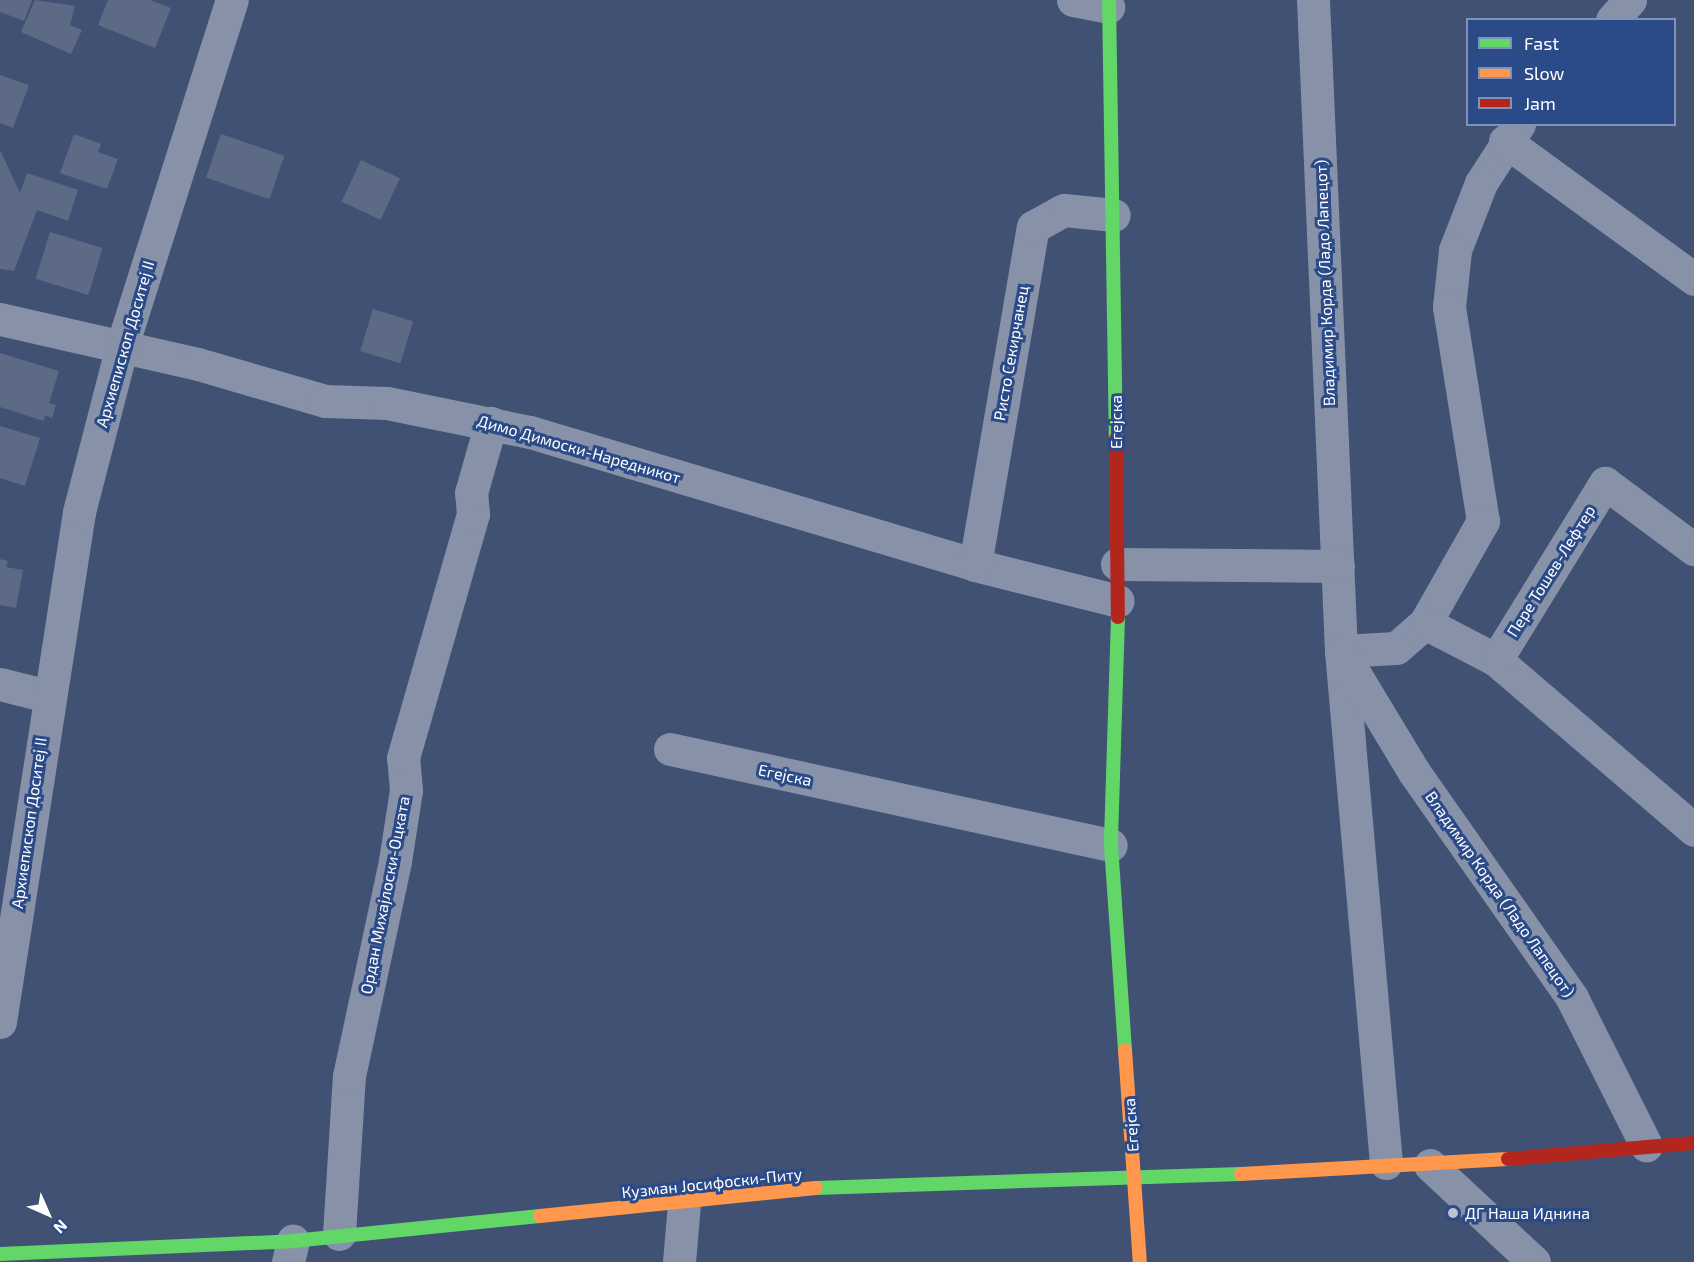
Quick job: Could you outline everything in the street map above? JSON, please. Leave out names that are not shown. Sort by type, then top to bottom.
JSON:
[{"type":"street","name":"Архиепископ Доситеј II","points":[[0,1022],[47,696],[79,512],[122,346],[232,0]]},
{"type":"street","points":[[1073,0],[1109,3]]},
{"type":"street","name":"Владимир Корда (Ладо Лапецот)","points":[[1313,0],[1341,651],[1386,1163]]},
{"type":"street","points":[[1614,18],[1630,0]]},
{"type":"street","name":"Егејска","points":[[1109,3],[1114,215],[1118,601],[1111,845],[1140,1262]]},
{"type":"street","points":[[1341,651],[1396,648],[1425,622],[1483,521],[1449,307],[1455,250],[1511,133],[1694,279]]},
{"type":"street","name":"Ристо Секирчанец","points":[[975,565],[1033,227],[1064,210],[1114,215]]},
{"type":"street","name":"Димо Димоски-Наредникот","points":[[0,319],[122,346],[325,401],[387,403],[491,423],[975,565],[1118,601]]},
{"type":"street","name":"Ордан Михајлоски-Оцката","points":[[339,1234],[348,1077],[395,861],[406,790],[404,758],[472,514],[471,493],[491,423]]},
{"type":"street","name":"Пере Тошев-Лефтер","points":[[1496,660],[1605,483],[1694,549]]},
{"type":"street","points":[[1117,564],[1338,566]]},
{"type":"street","points":[[1425,622],[1496,660],[1694,830]]},
{"type":"street","name":"Владимир Корда (Ладо Лапецот)","points":[[1341,651],[1414,772],[1572,998],[1646,1145]]},
{"type":"street","points":[[0,684],[47,696]]},
{"type":"street","name":"Егејска","points":[[670,749],[1111,845]]},
{"type":"street","name":"Кузман Јосифоски-Питу","points":[[0,1254],[291,1255],[339,1234],[684,1204],[880,1182],[1134,1176],[1386,1163],[1430,1165],[1646,1145],[1694,1143]]},
{"type":"street","points":[[1430,1165],[1534,1262]]},
{"type":"street","points":[[679,1262],[684,1204]]},
{"type":"building","points":[[0,0],[32,0],[24,21],[0,12]]},
{"type":"building","points":[[35,0],[75,6],[70,25],[82,30],[71,54],[21,32]]},
{"type":"building","points":[[108,0],[150,0],[171,8],[155,48],[98,25]]},
{"type":"building","points":[[0,75],[29,85],[13,128],[0,123]]},
{"type":"building","points":[[74,134],[101,144],[98,152],[118,159],[107,189],[60,173]]},
{"type":"building","points":[[221,134],[284,156],[269,199],[206,177]]},
{"type":"building","points":[[0,150],[20,193],[27,173],[78,190],[68,221],[37,210],[14,271],[0,269]]},
{"type":"building","points":[[361,160],[400,178],[381,220],[342,202]]},
{"type":"building","points":[[50,232],[103,248],[88,295],[36,279]]},
{"type":"building","points":[[373,309],[413,321],[400,363],[360,351]]},
{"type":"building","points":[[0,353],[59,371],[49,403],[56,405],[52,418],[45,415],[44,421],[0,407]]},
{"type":"building","points":[[0,426],[40,438],[25,486],[0,478]]},
{"type":"building","points":[[0,559],[8,561],[6,567],[23,570],[16,608],[0,605]]},
{"type":"traffic: fast","points":[[1109,0],[1116,439]]},
{"type":"traffic: fast","points":[[1118,617],[1111,845],[1125,1050]]},
{"type":"traffic: fast","points":[[816,1188],[1241,1174]]},
{"type":"traffic: fast","points":[[0,1254],[293,1241],[540,1216]]},
{"type":"traffic: slow","points":[[1125,1050],[1140,1262]]},
{"type":"traffic: slow","points":[[1241,1174],[1508,1159]]},
{"type":"traffic: slow","points":[[540,1216],[816,1188]]},
{"type":"traffic: jam","points":[[1116,439],[1118,617]]},
{"type":"traffic: jam","points":[[1508,1159],[1694,1143]]},
{"type":"place","name":"ДГ Наша Иднина","points":[[1453,1213]]}]
